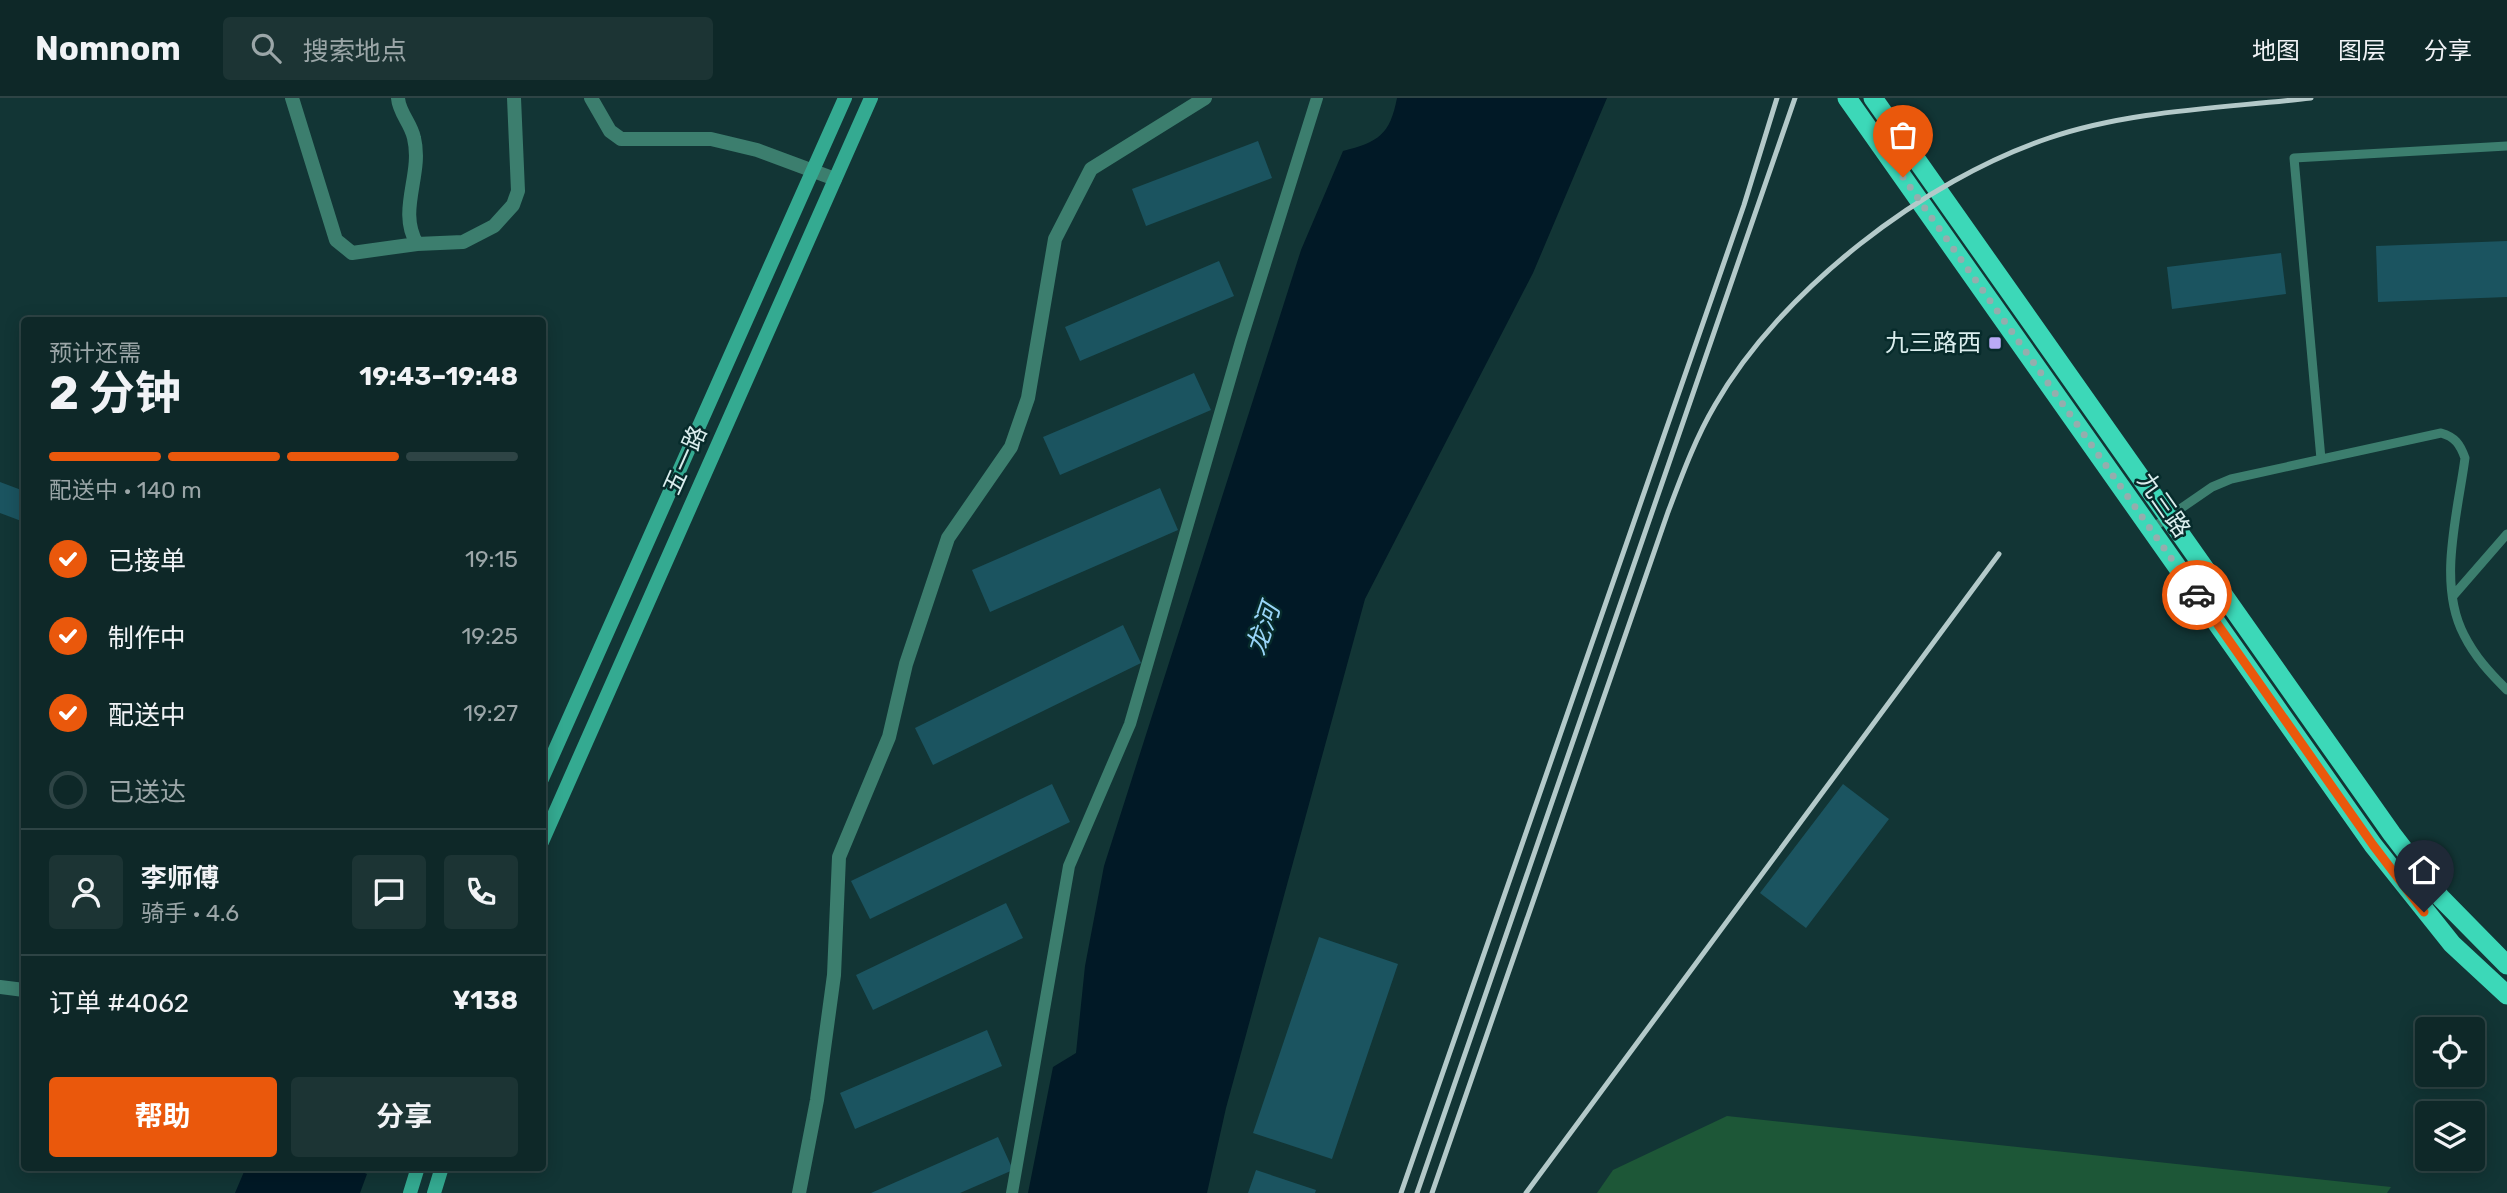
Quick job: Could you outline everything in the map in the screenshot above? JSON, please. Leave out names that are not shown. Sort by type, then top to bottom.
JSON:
[{"type":"highway","name":"九三路","points":[[1847,98],[2399,879],[2452,944],[2507,995]]},
{"type":"highway","name":"九三路","points":[[1873,98],[2415,866],[2468,928],[2507,965]]},
{"type":"main road","name":"五一路","points":[[546,770],[845,98]]},
{"type":"main road","name":"五一路","points":[[546,833],[871,98]]},
{"type":"main road","points":[[410,1193],[417,1171]]},
{"type":"main road","points":[[435,1193],[441,1171]]},
{"type":"street","points":[[292,98],[336,240],[352,253],[417,244],[463,242],[494,226],[513,205],[518,191],[514,98]]},
{"type":"street","points":[[398,98],[399,108],[414,137],[416,173],[408,207],[410,233],[417,244]]},
{"type":"street","points":[[591,98],[610,131],[621,139],[711,139],[757,150],[835,179]]},
{"type":"street","points":[[799,1193],[817,1100],[834,975],[838,857],[889,737],[906,664],[948,538],[1011,447],[1028,398],[1055,239],[1091,169],[1205,98]]},
{"type":"street","points":[[1012,1193],[1069,866],[1130,724],[1207,468],[1241,341],[1317,98]]},
{"type":"street","points":[[0,987],[21,990]]},
{"type":"lane","points":[[2321,459],[2294,159],[2507,146]]},
{"type":"lane","points":[[2151,529],[2212,487],[2231,479],[2441,433],[2451,436],[2461,446],[2465,458],[2452,563],[2453,596],[2462,632],[2480,662],[2507,690]]},
{"type":"lane","points":[[2453,596],[2507,534]]},
{"type":"green space","points":[[1727,1116],[2391,1187],[2387,1193],[1597,1193],[1613,1170]]},
{"type":"water","name":"龙河","points":[[1397,98],[1607,98],[1533,273],[1365,599],[1226,1108],[1207,1193],[1028,1193],[1053,1067],[1076,1053],[1085,966],[1104,866],[1301,250],[1343,151],[1381,135],[1391,121]]},
{"type":"water","points":[[244,1171],[360,1171],[367,1174],[360,1193],[235,1193]]},
{"type":"building","points":[[1258,141],[1272,178],[1146,226],[1132,189]]},
{"type":"building","points":[[2507,241],[2507,297],[2378,302],[2376,246]]},
{"type":"building","points":[[2281,253],[2286,294],[2172,309],[2167,267]]},
{"type":"building","points":[[1219,261],[1234,296],[1080,361],[1065,327]]},
{"type":"building","points":[[1194,373],[1211,410],[1060,475],[1043,437]]},
{"type":"building","points":[[0,482],[21,490],[21,521],[0,513]]},
{"type":"building","points":[[1160,488],[1178,530],[990,612],[972,570]]},
{"type":"building","points":[[1123,625],[1141,663],[933,765],[915,728]]},
{"type":"building","points":[[1052,784],[1070,822],[870,919],[851,881]]},
{"type":"building","points":[[1843,784],[1889,819],[1806,928],[1760,893]]},
{"type":"building","points":[[1006,903],[1023,938],[873,1010],[856,975]]},
{"type":"building","points":[[1319,937],[1398,964],[1332,1159],[1253,1133]]},
{"type":"building","points":[[987,1030],[1002,1066],[855,1129],[840,1093]]},
{"type":"building","points":[[998,1137],[1013,1170],[960,1193],[871,1193]]},
{"type":"building","points":[[1256,1170],[1316,1190],[1315,1193],[1248,1193]]},
{"type":"railway","points":[[1401,1193],[1744,205],[1777,98]]},
{"type":"railway","points":[[1417,1193],[1795,98]]},
{"type":"railway","points":[[1432,1193],[1668,512],[1701,431],[1743,362],[1777,321],[1817,281],[1860,244],[1953,181],[2001,157],[2049,138],[2112,121],[2178,111],[2311,98]]},
{"type":"railway","points":[[1526,1193],[1999,554]]},
{"type":"way so far","points":[[1903,177],[2197,595]]},
{"type":"place","name":"九三路西","points":[[1995,343]]},
{"type":"route","points":[[2197,595],[2373,845],[2424,912]]}]
